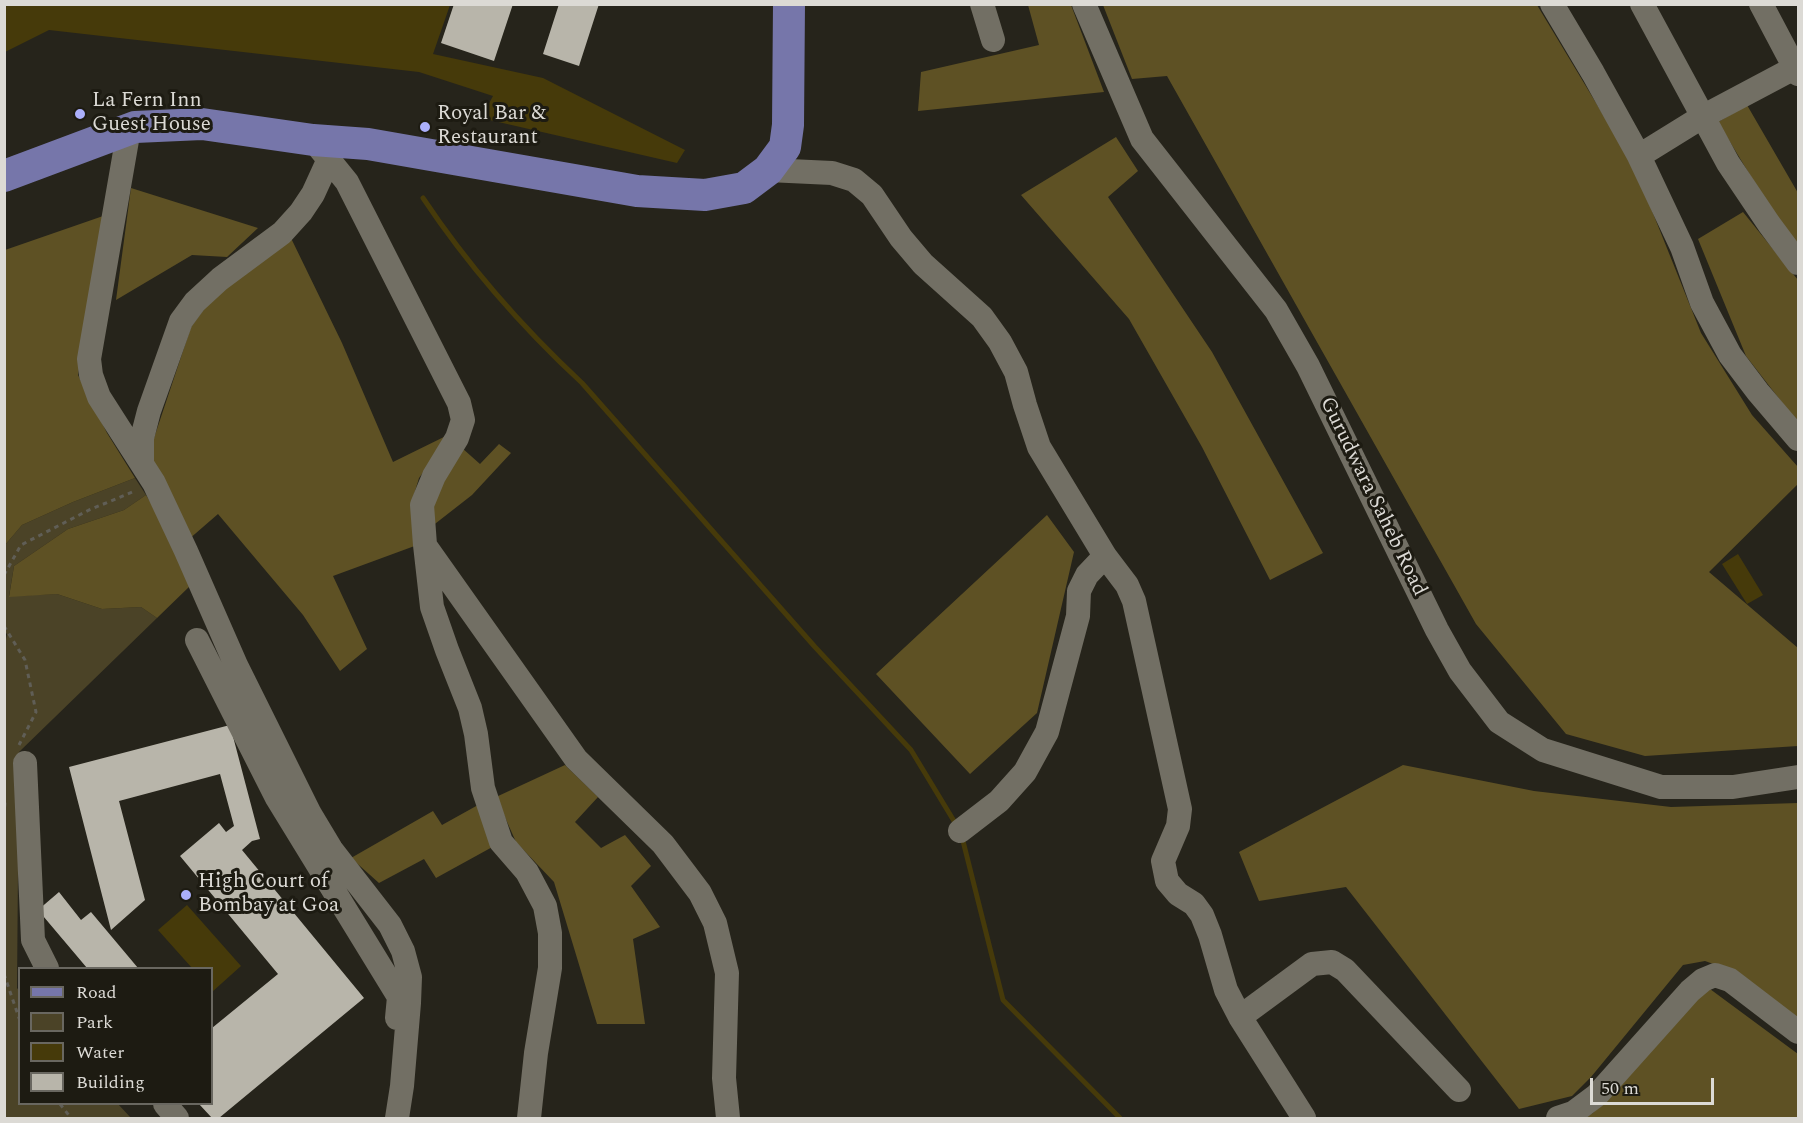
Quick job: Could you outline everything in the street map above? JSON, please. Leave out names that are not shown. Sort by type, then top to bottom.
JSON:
[{"type":"main road","points":[[4,176],[135,127],[202,124],[321,149],[368,144],[637,191],[705,195],[744,188],[768,170],[785,147],[788,125],[789,4]]},
{"type":"street","points":[[982,4],[993,40]]},
{"type":"street","name":"Gurudwara Saheb Road","points":[[1084,4],[1142,139],[1276,310],[1308,366],[1437,630],[1460,671],[1499,722],[1543,750],[1661,787],[1733,787],[1798,777]]},
{"type":"street","points":[[1552,4],[1639,156],[1682,247],[1702,303],[1730,355],[1798,440]]},
{"type":"street","points":[[1642,4],[1728,163],[1798,263]]},
{"type":"street","points":[[1639,156],[1702,117],[1797,69],[1761,4]]},
{"type":"street","points":[[129,129],[88,359],[91,375],[99,397],[148,473],[186,551],[236,665],[310,814],[331,849],[390,925],[403,951],[410,977],[402,1086],[397,1119]]},
{"type":"street","points":[[148,473],[142,438],[149,411],[182,321],[195,302],[219,279],[282,232],[301,212],[313,194],[321,149]]},
{"type":"street","points":[[321,149],[347,182],[459,403],[463,420],[457,438],[434,476],[422,504],[425,545],[432,607],[470,708],[486,799],[501,842],[527,873],[545,906],[550,933],[550,968],[536,1053],[529,1119]]},
{"type":"street","points":[[768,170],[832,173],[854,180],[872,195],[901,238],[923,264],[982,318],[1000,342],[1016,372],[1039,447],[1105,556],[1127,585],[1134,601],[1180,809],[1178,826],[1163,861],[1167,881],[1178,894],[1194,904],[1202,915],[1226,990],[1240,1017],[1304,1119]]},
{"type":"street","points":[[425,545],[576,759],[663,844],[700,892],[715,922],[727,973],[724,1078],[728,1119]]},
{"type":"street","points":[[960,831],[999,801],[1025,772],[1047,732],[1078,616],[1079,591],[1087,575],[1105,556]]},
{"type":"street","points":[[197,640],[277,798],[399,997],[388,1119]]},
{"type":"street","points":[[21,756],[33,940],[46,967]]},
{"type":"street","points":[[1240,1017],[1312,964],[1332,962],[1345,970],[1458,1090]]},
{"type":"street","points":[[1558,1119],[1573,1113],[1597,1095],[1690,991],[1703,980],[1715,975],[1730,980],[1798,1032]]},
{"type":"street","points":[[166,1105],[177,1119]]},
{"type":"path","points":[[4,575],[21,545],[89,510],[148,473]]},
{"type":"path","points":[[4,626],[25,660],[36,712],[21,756]]},
{"type":"path","points":[[4,816],[6,792]]},
{"type":"path","points":[[4,974],[18,1015]]},
{"type":"path","points":[[61,1105],[71,1119]]},
{"type":"green space","points":[[135,478],[146,495],[124,510],[68,529],[14,566],[9,596],[57,594],[102,609],[141,607],[157,618],[19,752],[18,1105],[119,1105],[131,1118],[5,1118],[4,649],[7,634],[4,631],[5,545],[22,525]]},
{"type":"shaded area","points":[[1028,5],[1071,5],[1104,92],[918,111],[921,72],[1039,45]]},
{"type":"shaded area","points":[[1103,5],[1537,5],[1634,166],[1701,333],[1752,415],[1798,467],[1798,484],[1709,572],[1798,648],[1798,746],[1645,756],[1566,734],[1476,624],[1167,76],[1132,79]]},
{"type":"shaded area","points":[[1747,105],[1798,193],[1798,247],[1779,223],[1718,122]]},
{"type":"shaded area","points":[[1116,137],[1138,171],[1108,197],[1212,352],[1323,553],[1270,580],[1202,447],[1129,319],[1021,195]]},
{"type":"shaded area","points":[[131,188],[258,228],[227,257],[192,255],[116,300]]},
{"type":"shaded area","points":[[1743,212],[1798,280],[1798,423],[1746,356],[1698,239]]},
{"type":"shaded area","points":[[106,215],[78,375],[107,433],[135,478],[22,525],[5,545],[5,250]]},
{"type":"shaded area","points":[[289,234],[342,343],[393,462],[452,433],[419,478],[412,501],[420,544],[333,576],[367,649],[340,671],[303,615],[218,514],[188,540],[147,459],[191,327],[221,286]]},
{"type":"shaded area","points":[[499,444],[511,453],[472,495],[431,527],[437,485],[462,448],[480,464]]},
{"type":"shaded area","points":[[146,495],[180,551],[191,585],[157,618],[141,607],[102,609],[57,594],[9,597],[14,566],[68,529],[124,510]]},
{"type":"shaded area","points":[[1047,515],[1074,552],[1037,713],[970,774],[876,674]]},
{"type":"shaded area","points":[[565,765],[598,797],[575,822],[601,848],[625,835],[651,866],[631,886],[660,927],[633,939],[645,1024],[597,1024],[554,882],[516,842],[496,797]]},
{"type":"shaded area","points":[[1403,765],[1534,791],[1671,807],[1798,803],[1798,1023],[1719,966],[1705,961],[1683,965],[1591,1077],[1572,1096],[1519,1109],[1346,887],[1259,901],[1239,852]]},
{"type":"shaded area","points":[[478,805],[496,845],[436,878],[424,859],[379,883],[351,858],[433,811],[442,825]]},
{"type":"shaded area","points":[[1710,989],[1798,1054],[1798,1118],[1583,1118],[1593,1113],[1698,997]]},
{"type":"water","points":[[5,4],[450,5],[433,54],[543,78],[685,150],[677,163],[481,118],[493,96],[419,72],[49,30],[5,52]]},
{"type":"water","points":[[1738,554],[1763,595],[1747,604],[1722,564]]},
{"type":"water","points":[[187,905],[241,966],[213,991],[213,967],[191,967],[158,930]]},
{"type":"building","points":[[454,4],[513,4],[494,61],[441,43]]},
{"type":"building","points":[[559,4],[599,4],[579,66],[543,54]]},
{"type":"building","points":[[230,725],[260,839],[252,841],[242,850],[364,998],[219,1118],[212,1118],[200,1105],[213,1105],[213,1027],[278,974],[180,856],[219,823],[226,832],[234,826],[220,774],[119,801],[145,900],[111,930],[69,767]]},
{"type":"building","points":[[59,892],[81,920],[91,912],[137,967],[86,967],[38,910]]},
{"type":"waterway","points":[[423,198],[458,247],[497,295],[582,383],[815,647],[911,750],[957,826]]},
{"type":"waterway","points":[[962,837],[1003,1000],[1120,1118]]},
{"type":"place","name":"La Fern Inn Guest House","points":[[80,114]]},
{"type":"place","name":"Royal Bar & Restaurant","points":[[425,127]]},
{"type":"place","name":"High Court of Bombay at Goa","points":[[186,895]]}]
